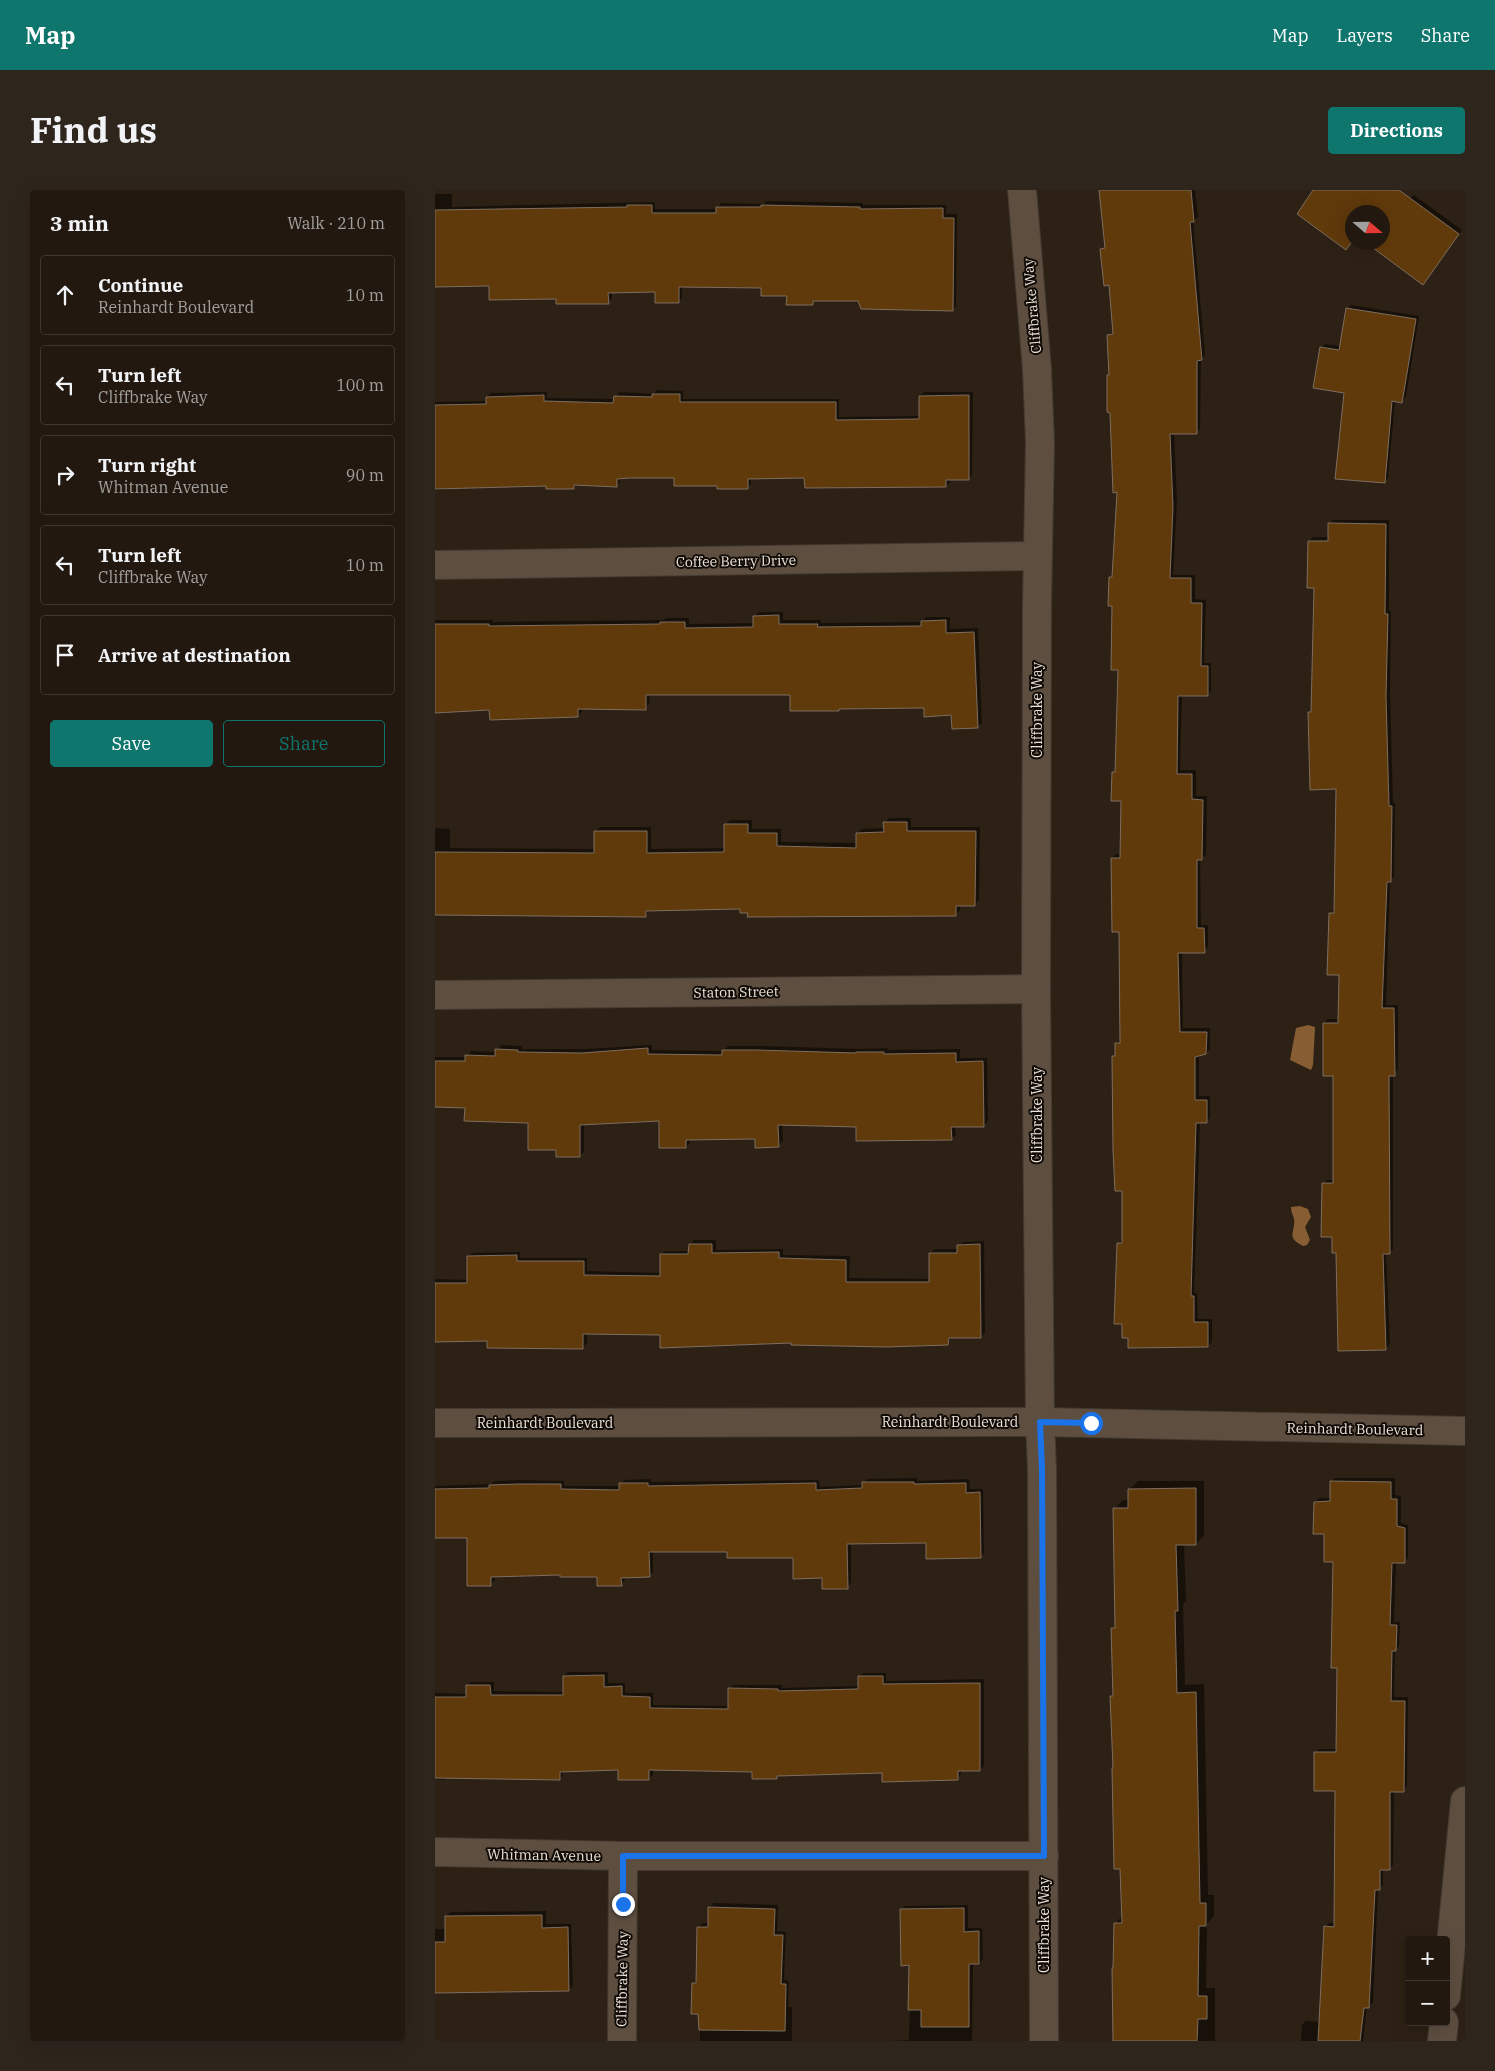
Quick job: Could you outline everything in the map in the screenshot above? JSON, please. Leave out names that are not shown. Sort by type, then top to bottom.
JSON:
[{"type":"street","name":"Cliffbrake Way","points":[[1022,190],[1037,370],[1040,442],[1036,990],[1042,1469],[1043,2041]]},
{"type":"street","name":"Coffee Berry Drive","points":[[435,565],[1038,556]]},
{"type":"street","name":"Staton Street","points":[[435,995],[1036,990]]},
{"type":"street","name":"Reinhardt Boulevard","points":[[435,1423],[1040,1422],[1465,1431]]},
{"type":"street","points":[[1447,1981],[1465,1801]]},
{"type":"street","name":"Whitman Avenue","points":[[435,1852],[623,1856],[1044,1856]]},
{"type":"street","name":"Cliffbrake Way","points":[[622,2041],[623,1856]]},
{"type":"street","points":[[1442,2041],[1444,2026]]},
{"type":"shaded area","points":[[1308,1025],[1315,1027],[1313,1065],[1311,1070],[1290,1060],[1296,1028]]},
{"type":"shaded area","points":[[1300,1206],[1308,1209],[1311,1217],[1305,1227],[1310,1240],[1307,1245],[1303,1246],[1294,1240],[1292,1234],[1294,1219],[1291,1207]]},
{"type":"building","points":[[1099,190],[1191,190],[1194,222],[1190,222],[1202,360],[1197,361],[1197,434],[1170,434],[1173,507],[1170,578],[1191,578],[1191,603],[1202,603],[1201,666],[1208,666],[1208,696],[1178,696],[1177,774],[1192,774],[1192,799],[1203,800],[1202,860],[1197,860],[1197,928],[1204,928],[1205,953],[1178,953],[1180,1032],[1207,1032],[1206,1054],[1195,1057],[1195,1100],[1207,1100],[1207,1123],[1196,1123],[1191,1296],[1194,1296],[1194,1322],[1208,1322],[1208,1347],[1128,1348],[1128,1338],[1122,1338],[1122,1324],[1114,1324],[1117,1243],[1122,1243],[1122,1191],[1115,1191],[1113,1150],[1112,1056],[1115,1056],[1115,1043],[1120,1043],[1119,932],[1112,932],[1111,858],[1120,858],[1121,801],[1111,801],[1112,772],[1115,772],[1118,670],[1111,670],[1112,606],[1108,606],[1109,577],[1112,577],[1117,492],[1113,493],[1110,413],[1107,412],[1107,375],[1109,375],[1107,335],[1113,334],[1109,285],[1104,286],[1100,249],[1105,248]]},
{"type":"building","points":[[1313,190],[1399,190],[1459,234],[1423,285],[1376,250],[1390,250],[1390,205],[1345,205],[1345,249],[1297,214]]},
{"type":"building","points":[[627,205],[652,205],[652,213],[716,213],[716,207],[761,207],[761,205],[860,207],[860,209],[943,208],[943,218],[954,218],[953,311],[861,309],[858,301],[813,301],[813,305],[786,305],[787,296],[761,296],[761,288],[679,287],[679,303],[655,303],[655,292],[608,293],[609,304],[556,304],[556,299],[489,300],[489,286],[435,287],[435,210],[627,207]]},
{"type":"building","points":[[1346,308],[1416,319],[1402,403],[1392,401],[1385,483],[1335,479],[1344,393],[1313,388],[1320,347],[1339,350]]},
{"type":"building","points":[[652,394],[680,394],[680,402],[836,402],[836,420],[919,419],[919,396],[969,395],[969,480],[946,480],[946,487],[805,488],[804,478],[748,479],[748,489],[717,489],[717,486],[674,486],[674,478],[629,478],[617,479],[617,487],[574,485],[574,489],[546,489],[546,486],[435,489],[435,405],[486,404],[486,397],[544,395],[544,401],[613,403],[614,396],[652,397]]},
{"type":"building","points":[[1328,523],[1386,524],[1385,614],[1388,614],[1386,696],[1389,806],[1392,806],[1391,882],[1387,882],[1382,1008],[1394,1008],[1395,1076],[1389,1076],[1390,1254],[1383,1254],[1386,1350],[1338,1351],[1336,1253],[1332,1253],[1332,1237],[1321,1237],[1322,1183],[1333,1183],[1333,1076],[1323,1076],[1323,1023],[1338,1023],[1339,975],[1327,975],[1329,913],[1334,913],[1336,789],[1310,790],[1308,712],[1311,712],[1314,588],[1307,588],[1308,541],[1328,541]]},
{"type":"building","points":[[779,615],[779,624],[818,624],[817,627],[921,626],[921,621],[946,620],[946,633],[974,632],[978,728],[952,729],[951,715],[924,717],[924,708],[790,711],[790,695],[646,695],[646,710],[578,709],[578,717],[490,720],[489,710],[435,713],[435,624],[489,624],[489,626],[685,622],[685,628],[753,627],[753,616]]},
{"type":"building","points":[[883,822],[907,822],[907,831],[976,831],[975,906],[956,906],[956,916],[747,917],[748,913],[740,913],[740,909],[646,911],[646,917],[435,915],[435,852],[594,853],[594,831],[647,831],[647,853],[724,852],[724,824],[748,824],[748,833],[777,833],[777,846],[856,848],[856,833],[884,832]]},
{"type":"building","points":[[648,1048],[648,1054],[722,1055],[722,1050],[884,1052],[884,1054],[956,1053],[956,1062],[983,1061],[984,1127],[951,1127],[952,1140],[856,1141],[856,1127],[778,1125],[779,1147],[755,1148],[755,1139],[686,1140],[686,1148],[659,1148],[659,1121],[580,1125],[580,1157],[556,1157],[556,1150],[528,1150],[528,1123],[464,1121],[465,1108],[435,1107],[435,1061],[465,1061],[465,1055],[495,1056],[495,1049],[518,1050],[518,1052],[582,1053]]},
{"type":"building","points":[[689,1244],[712,1244],[712,1253],[779,1252],[779,1258],[846,1260],[846,1282],[929,1282],[929,1253],[957,1253],[957,1245],[980,1244],[981,1338],[949,1338],[948,1345],[886,1347],[791,1345],[791,1343],[660,1348],[660,1335],[583,1334],[583,1349],[487,1348],[487,1341],[435,1342],[435,1283],[467,1283],[467,1256],[517,1255],[517,1261],[584,1261],[584,1275],[660,1276],[660,1254],[688,1254]]},
{"type":"building","points":[[1330,1481],[1391,1482],[1391,1499],[1397,1499],[1397,1526],[1405,1528],[1405,1563],[1392,1563],[1390,1625],[1397,1625],[1396,1651],[1392,1651],[1391,1701],[1405,1701],[1404,1792],[1390,1792],[1390,1870],[1380,1870],[1380,1890],[1375,1890],[1369,2008],[1364,2008],[1360,2041],[1318,2041],[1324,1926],[1334,1927],[1335,1791],[1314,1791],[1314,1752],[1336,1752],[1337,1668],[1331,1668],[1333,1562],[1324,1562],[1324,1534],[1313,1534],[1314,1502],[1330,1501]]},
{"type":"building","points":[[862,1482],[966,1483],[966,1493],[980,1492],[981,1558],[926,1559],[926,1543],[847,1544],[848,1589],[822,1589],[822,1578],[793,1579],[793,1558],[727,1558],[727,1552],[649,1552],[650,1577],[621,1578],[622,1586],[597,1586],[597,1577],[560,1577],[560,1575],[491,1577],[491,1586],[467,1586],[467,1538],[435,1538],[435,1489],[489,1488],[489,1485],[561,1484],[561,1489],[619,1490],[619,1483],[648,1483],[648,1486],[816,1483],[816,1490],[862,1488]]},
{"type":"building","points":[[1196,1488],[1196,1545],[1176,1545],[1178,1611],[1175,1611],[1177,1693],[1196,1692],[1200,1903],[1206,1903],[1206,1926],[1199,1926],[1198,1996],[1207,1996],[1207,2019],[1198,2019],[1197,2041],[1113,2041],[1112,1968],[1114,1923],[1122,1923],[1120,1869],[1114,1869],[1110,1696],[1113,1696],[1111,1628],[1115,1628],[1113,1508],[1128,1508],[1128,1489]]},
{"type":"building","points":[[604,1675],[604,1687],[622,1686],[622,1696],[650,1697],[650,1708],[728,1709],[728,1688],[778,1689],[778,1691],[858,1689],[858,1676],[883,1676],[883,1684],[980,1683],[980,1771],[958,1771],[958,1780],[882,1782],[882,1773],[777,1776],[777,1779],[752,1779],[752,1772],[649,1770],[649,1780],[618,1780],[618,1770],[560,1772],[560,1780],[435,1778],[435,1697],[466,1697],[466,1685],[490,1685],[491,1695],[563,1695],[563,1676]]},
{"type":"building","points":[[708,1907],[775,1909],[774,1935],[783,1935],[781,1984],[786,1984],[785,2031],[699,2030],[698,2014],[691,2014],[692,1983],[696,1983],[697,1927],[708,1927]]},
{"type":"building","points":[[964,1908],[964,1932],[979,1931],[979,1964],[969,1964],[969,2027],[921,2027],[921,2010],[908,2010],[909,1965],[901,1966],[900,1909]]},
{"type":"building","points":[[542,1915],[542,1928],[568,1927],[569,1991],[435,1993],[435,1942],[445,1942],[445,1916]]},
{"type":"route","points":[[623,1904],[623,1856],[1044,1856],[1042,1469],[1040,1422],[1091,1423]]}]
